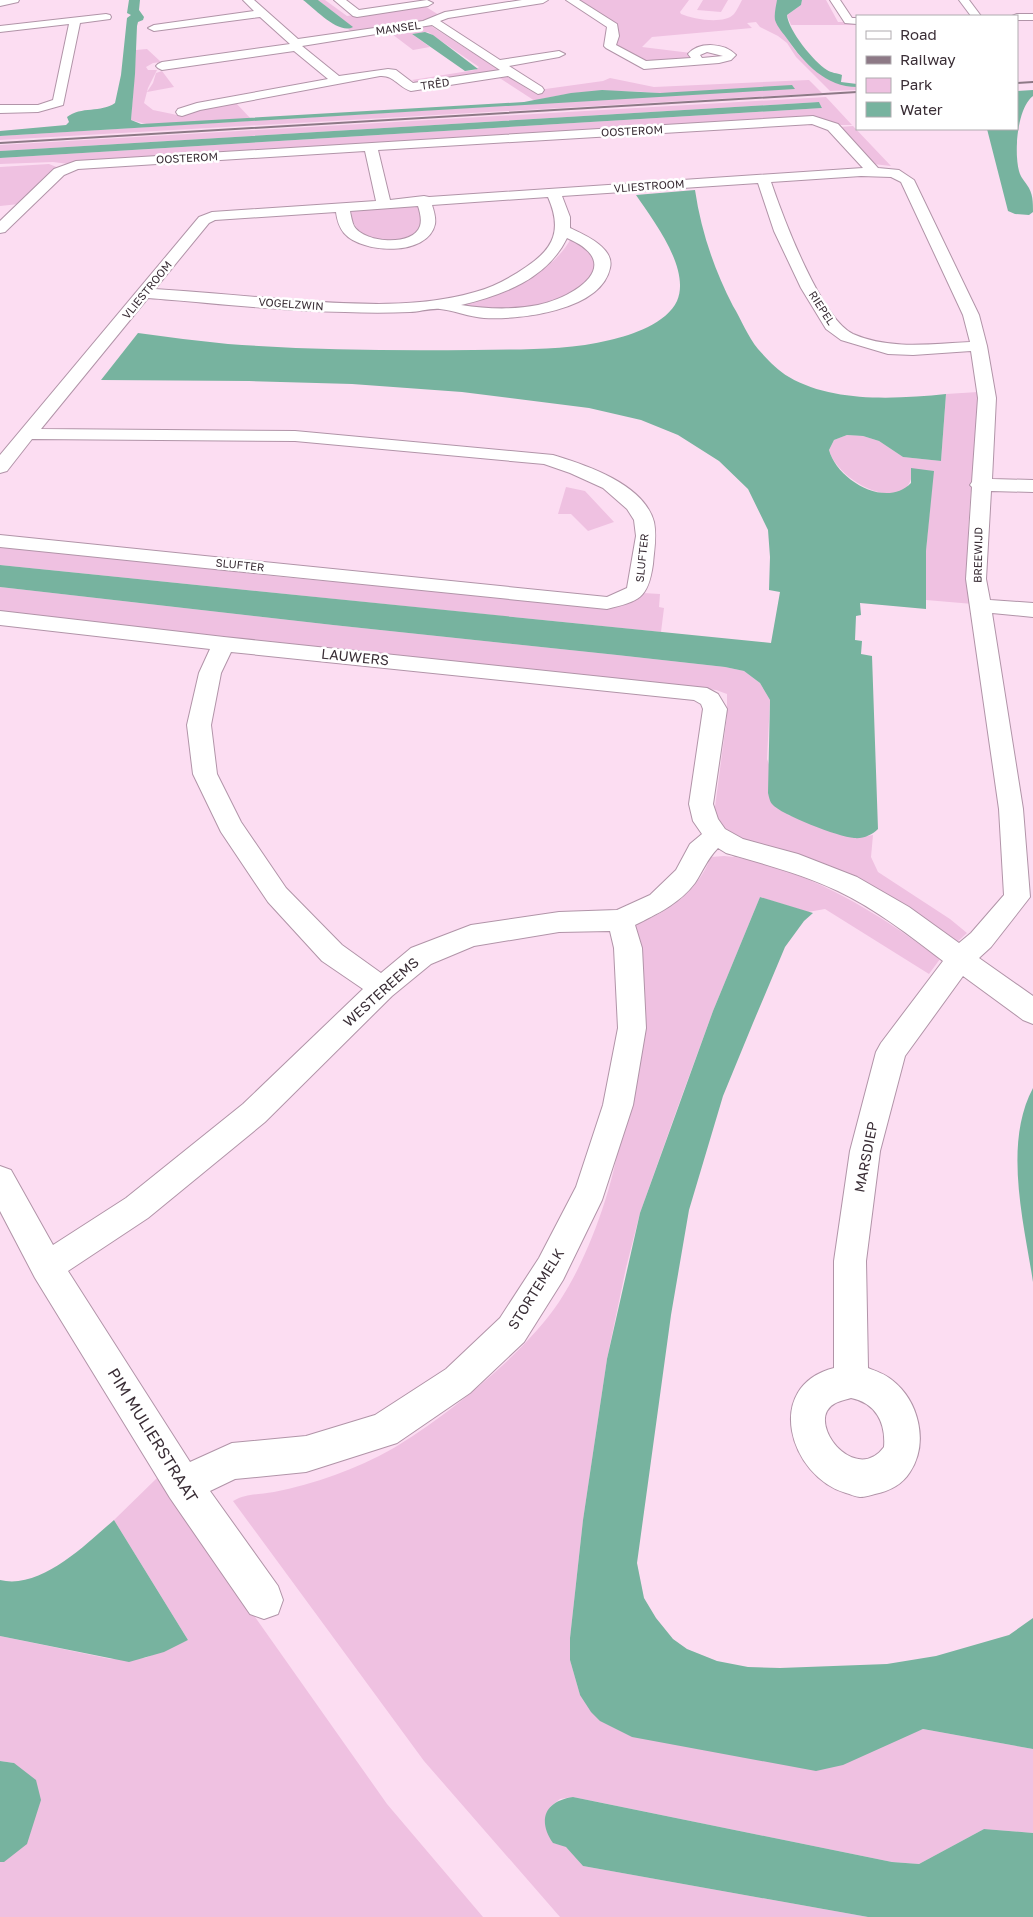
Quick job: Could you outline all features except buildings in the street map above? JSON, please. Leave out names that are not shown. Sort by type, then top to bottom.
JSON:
[{"type":"street","points":[[0,3],[14,0]]},
{"type":"street","points":[[248,0],[335,80]]},
{"type":"street","points":[[339,0],[358,14],[428,2],[445,15]]},
{"type":"street","points":[[483,0],[495,8]]},
{"type":"street","name":"MANSEL","points":[[296,45],[426,24],[434,22],[445,15],[543,0]]},
{"type":"street","points":[[571,0],[601,17],[612,26],[613,36],[610,46],[644,65],[698,61]]},
{"type":"street","points":[[835,0],[849,21],[856,21]]},
{"type":"street","points":[[964,0],[975,15]]},
{"type":"street","points":[[154,28],[263,13]]},
{"type":"street","points":[[1018,17],[1033,16]]},
{"type":"street","points":[[0,29],[106,17]]},
{"type":"street","points":[[0,109],[53,106],[59,102],[75,21]]},
{"type":"street","points":[[434,22],[538,90]]},
{"type":"street","points":[[162,66],[296,45]]},
{"type":"street","points":[[497,64],[559,54]]},
{"type":"street","name":"TRÊD","points":[[182,112],[197,107],[335,80],[390,72],[404,84],[417,87],[511,72]]},
{"type":"street","name":"OOSTEROM","points":[[0,229],[59,172],[76,165],[813,120],[832,127],[873,171]]},
{"type":"street","points":[[371,147],[384,203]]},
{"type":"street","name":"VLIESTROOM","points":[[0,467],[204,220],[212,216],[424,200],[873,171]]},
{"type":"street","name":"BREEWIJD","points":[[873,171],[894,173],[906,180],[954,274],[971,315],[980,346],[987,398],[980,485],[976,580],[1011,809],[1017,896],[981,940],[961,958]]},
{"type":"street","name":"RIEPEL","points":[[763,178],[781,231],[809,288],[832,326],[848,337],[888,349],[912,350],[980,346]]},
{"type":"street","points":[[553,192],[564,218],[562,230]]},
{"type":"street","points":[[342,206],[350,231],[364,241],[384,246],[400,244],[422,236],[427,228],[428,220],[424,200]]},
{"type":"street","points":[[0,209],[20,209]]},
{"type":"street","name":"VOGELZWIN","points":[[144,293],[371,309],[437,304],[474,296],[518,280],[547,258],[556,246],[562,230],[586,241],[597,251],[604,263],[602,276],[582,294],[562,303],[540,309],[486,313],[464,311],[437,304]]},
{"type":"street","name":"SLUFTER","points":[[0,541],[607,603],[629,598],[639,588],[646,535],[642,515],[626,496],[603,479],[576,467],[546,459],[294,436],[28,434]]},
{"type":"street","points":[[980,485],[1033,486]]},
{"type":"street","points":[[979,605],[1033,610]]},
{"type":"street","name":"LAUWERS","points":[[0,618],[224,644],[699,694],[710,699],[715,709],[701,804],[706,821],[716,836]]},
{"type":"street","points":[[224,644],[210,673],[199,725],[205,774],[230,826],[277,895],[332,952],[382,988]]},
{"type":"street","points":[[716,836],[735,846],[789,862],[848,884],[900,914],[1033,1012]]},
{"type":"street","name":"WESTEREEMS","points":[[47,1267],[137,1208],[254,1113],[382,988],[421,956],[471,936],[558,922],[620,920],[659,902],[685,876],[699,851],[716,836]]},
{"type":"street","name":"STORTEMELK","points":[[183,1485],[232,1462],[306,1454],[384,1430],[458,1380],[512,1330],[551,1269],[591,1190],[618,1105],[632,1028],[628,948],[620,920]]},
{"type":"street","name":"MARSDIEP","points":[[852,1381],[850,1261],[865,1151],[891,1052],[961,958]]},
{"type":"street","points":[[0,1180],[47,1267]]},
{"type":"street","name":"PIM MULIERSTRAAT","points":[[47,1267],[183,1485],[264,1600]]},
{"type":"green space","points":[[318,0],[325,0],[347,16],[423,5],[439,15],[427,21],[352,32],[348,29],[352,27]]},
{"type":"green space","points":[[574,0],[689,0],[680,12],[681,14],[693,18],[716,20],[734,14],[742,0],[777,0],[782,29],[801,57],[828,79],[842,85],[856,87],[856,90],[830,91],[796,57],[787,43],[760,27],[756,22],[747,23],[752,28],[652,37],[642,47],[691,53],[693,60],[646,63],[616,45],[618,31],[616,25]]},
{"type":"green space","points":[[703,0],[728,0],[721,12],[697,10]]},
{"type":"green space","points":[[802,0],[826,0],[838,22],[855,22],[856,25],[791,25],[787,15],[801,5]]},
{"type":"green space","points":[[431,26],[498,69],[497,71],[417,84],[412,80],[475,70],[479,67],[428,32],[412,34],[430,47],[413,50],[388,31]]},
{"type":"green space","points":[[147,49],[161,62],[153,63],[146,67],[148,70],[157,70],[148,88],[144,103],[153,110],[182,116],[197,110],[236,103],[251,119],[150,125],[131,120],[136,50]]},
{"type":"green space","points":[[162,71],[174,87],[147,92],[153,83],[156,73]]},
{"type":"green space","points":[[503,76],[531,91],[603,81],[610,78],[654,87],[809,80],[822,93],[0,140],[0,136],[662,96],[660,93],[597,91],[566,94],[535,101],[498,77]]},
{"type":"green space","points":[[826,97],[852,125],[837,125],[829,122],[69,164],[53,162],[0,164],[0,158],[822,108],[819,102],[0,151],[0,145]]},
{"type":"green space","points":[[853,126],[891,166],[873,164],[839,127]]},
{"type":"green space","points":[[49,164],[59,168],[19,204],[0,206],[0,167]]},
{"type":"green space","points":[[421,204],[422,228],[406,239],[381,242],[364,235],[358,230],[352,220],[351,209]]},
{"type":"green space","points":[[572,237],[590,249],[595,265],[589,282],[564,298],[526,308],[478,309],[452,303],[504,288],[535,274],[549,265]]},
{"type":"green space","points":[[978,392],[979,409],[968,531],[968,555],[973,604],[926,600],[926,551],[933,471],[912,474],[907,486],[898,493],[886,494],[872,490],[845,474],[835,462],[829,450],[834,440],[847,435],[863,436],[879,441],[903,457],[941,461],[946,394]]},
{"type":"green space","points":[[566,487],[585,491],[614,522],[588,531],[571,514],[558,514]]},
{"type":"green space","points":[[0,546],[282,577],[605,607],[622,606],[643,593],[660,594],[659,607],[664,608],[661,632],[0,565]]},
{"type":"green space","points":[[0,587],[725,667],[744,671],[760,683],[770,700],[767,759],[788,815],[854,838],[873,835],[871,857],[878,872],[950,919],[967,933],[955,944],[810,859],[732,837],[713,822],[727,716],[727,694],[716,690],[0,612]]},
{"type":"green space","points":[[724,856],[746,859],[766,865],[803,877],[824,887],[883,919],[940,959],[929,974],[825,909],[808,912],[760,897],[713,1011],[676,1112],[640,1213],[626,1268],[607,1359],[583,1520],[570,1638],[570,1660],[580,1695],[907,1735],[923,1729],[1033,1749],[1033,1833],[984,1829],[919,1864],[892,1862],[573,1797],[560,1799],[550,1807],[553,1843],[566,1846],[583,1866],[868,1917],[560,1917],[424,1761],[233,1501],[248,1495],[274,1492],[320,1480],[364,1463],[392,1449],[436,1420],[483,1383],[544,1322],[570,1284],[590,1242],[607,1196],[618,1151],[623,1113],[629,926],[655,916],[678,901],[697,882],[711,857]]},
{"type":"green space","points":[[157,1478],[387,1804],[483,1917],[0,1917],[0,1862],[4,1862],[14,1763],[0,1761],[0,1636],[111,1659],[145,1658],[188,1640],[114,1520]]},
{"type":"water","points":[[129,0],[140,0],[139,10],[144,17],[143,20],[138,22],[137,26],[131,120],[141,124],[524,102],[571,93],[602,90],[660,93],[792,85],[795,89],[0,136],[0,131],[66,125],[69,122],[67,117],[73,114],[85,110],[104,108],[115,103],[121,75],[127,18],[131,15],[127,13]]},
{"type":"water","points":[[303,0],[318,0],[353,27],[347,29],[334,24]]},
{"type":"water","points":[[777,0],[802,0],[801,5],[787,15],[792,29],[809,53],[822,66],[830,72],[842,75],[841,82],[856,84],[856,87],[835,83],[809,65],[776,23]]},
{"type":"water","points":[[425,32],[433,35],[478,69],[465,71],[412,34]]},
{"type":"water","points":[[1033,90],[1033,96],[1023,110],[1017,143],[1020,173],[1032,194],[1033,212],[1029,215],[1015,214],[1008,211],[987,130],[1018,130],[1018,91]]},
{"type":"water","points":[[819,102],[822,108],[0,158],[0,151]]},
{"type":"water","points":[[695,190],[705,235],[714,264],[726,292],[754,344],[780,371],[806,385],[845,395],[886,398],[946,394],[941,461],[903,457],[879,441],[863,436],[847,435],[834,440],[829,450],[834,461],[852,480],[864,488],[876,492],[889,493],[901,490],[911,483],[911,468],[934,471],[926,551],[926,609],[860,603],[861,615],[856,616],[855,640],[862,641],[861,654],[872,656],[878,829],[870,835],[857,838],[836,834],[786,814],[771,803],[768,793],[770,700],[760,683],[744,671],[725,667],[0,587],[0,565],[771,643],[780,592],[769,590],[770,557],[768,530],[748,489],[719,461],[678,435],[641,420],[589,408],[462,392],[352,384],[101,380],[138,333],[217,343],[259,346],[412,350],[559,348],[593,344],[628,335],[648,327],[665,316],[677,301],[680,288],[679,274],[668,245],[636,195]]},
{"type":"water","points":[[760,897],[813,913],[804,921],[785,947],[753,1023],[723,1096],[689,1210],[671,1315],[637,1563],[644,1598],[656,1618],[673,1639],[687,1649],[717,1661],[748,1667],[780,1668],[887,1664],[936,1656],[1009,1635],[1033,1618],[1033,1749],[923,1729],[843,1765],[816,1771],[632,1737],[600,1721],[591,1712],[580,1695],[570,1660],[570,1638],[583,1520],[607,1359],[640,1213],[713,1011]]},
{"type":"water","points":[[1033,1088],[1033,1282],[1021,1209],[1017,1158],[1024,1110]]},
{"type":"water","points":[[114,1520],[188,1640],[164,1652],[129,1662],[0,1636],[0,1580],[16,1581],[47,1572],[62,1563]]},
{"type":"water","points":[[0,1761],[14,1763],[36,1780],[41,1800],[27,1844],[4,1862],[0,1862]]},
{"type":"water","points":[[573,1797],[892,1862],[919,1864],[984,1829],[1033,1833],[1033,1917],[868,1917],[583,1866],[566,1847],[553,1843],[545,1827],[546,1813],[550,1807],[563,1799]]},
{"type":"railway","points":[[1018,83],[1033,82]]},
{"type":"railway","points":[[0,143],[856,92]]}]
